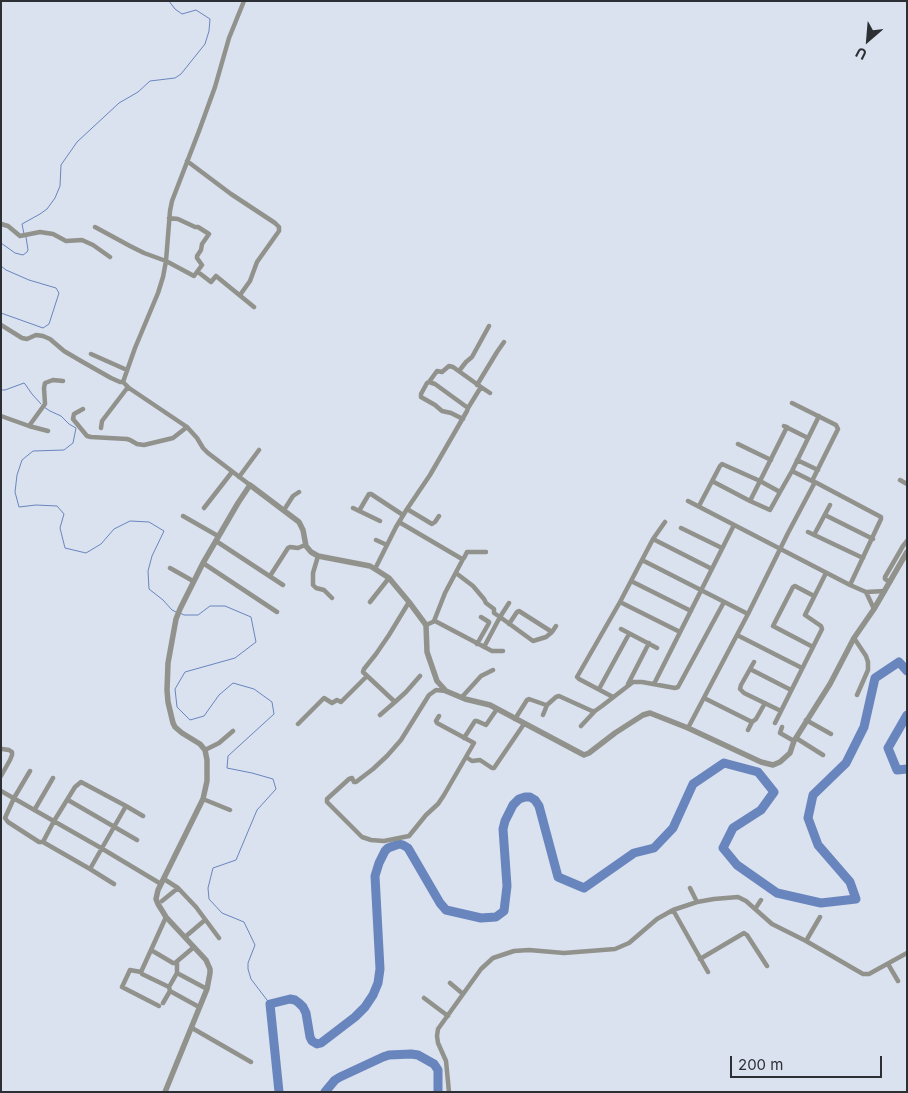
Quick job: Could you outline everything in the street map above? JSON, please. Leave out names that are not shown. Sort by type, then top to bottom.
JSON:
[{"type":"street","points":[[123,382],[158,293],[166,261],[172,201],[215,86],[229,38],[244,1]]},
{"type":"street","points":[[187,161],[280,227],[256,262],[250,282],[240,295]]},
{"type":"street","points":[[95,226],[137,250],[166,261],[193,276],[196,275],[202,265],[197,256],[209,234],[178,218],[169,218]]},
{"type":"street","points":[[1,224],[8,226],[16,234],[24,235],[40,232],[53,234],[66,241],[82,240],[110,257]]},
{"type":"street","points":[[198,272],[211,282],[216,276],[254,307]]},
{"type":"street","points":[[1,325],[22,338],[28,339],[36,335],[50,339],[64,351],[111,378],[123,382],[187,427],[208,453],[302,525],[306,546],[311,552],[318,556],[370,566],[389,578],[426,625],[427,652],[437,681],[446,690],[490,705],[584,755],[646,713],[654,714],[688,728],[769,765],[776,764],[790,753],[806,720],[830,684],[854,638],[874,609],[907,552]]},
{"type":"street","points":[[459,371],[472,357],[489,326]]},
{"type":"street","points":[[375,569],[398,522],[433,471],[504,342]]},
{"type":"street","points":[[91,354],[127,370]]},
{"type":"street","points":[[463,419],[452,413],[442,411],[435,404],[421,397],[427,383],[430,382],[437,371],[442,372],[450,365],[490,393]]},
{"type":"street","points":[[29,426],[45,402],[45,383],[53,380],[62,381]]},
{"type":"street","points":[[430,382],[468,408]]},
{"type":"street","points":[[101,428],[102,421],[128,387]]},
{"type":"street","points":[[688,728],[814,482],[838,428],[792,403]]},
{"type":"street","points":[[83,409],[74,414],[73,419],[87,436],[91,438],[127,439],[144,445],[173,438],[187,427]]},
{"type":"street","points":[[1,416],[48,431]]},
{"type":"street","points":[[712,481],[770,510],[819,416]]},
{"type":"street","points":[[750,501],[785,427],[808,438]]},
{"type":"street","points":[[738,444],[771,460]]},
{"type":"street","points":[[239,477],[259,450]]},
{"type":"street","points":[[797,460],[818,470]]},
{"type":"street","points":[[699,506],[720,464],[723,463],[780,492]]},
{"type":"street","points":[[792,471],[881,517],[873,539],[850,585]]},
{"type":"street","points":[[204,508],[232,472]]},
{"type":"street","points":[[900,480],[907,484]]},
{"type":"street","points":[[165,1092],[207,989],[210,973],[206,960],[166,918],[156,899],[203,799],[207,781],[205,750],[200,744],[178,730],[174,723],[167,690],[167,676],[176,619],[180,609],[217,538],[250,485]]},
{"type":"street","points":[[284,510],[298,492]]},
{"type":"street","points":[[360,511],[369,494],[371,494],[403,515]]},
{"type":"street","points":[[688,500],[850,585],[866,592],[885,590]]},
{"type":"street","points":[[814,535],[830,505]]},
{"type":"street","points":[[353,508],[380,522]]},
{"type":"street","points":[[407,509],[432,524],[439,516]]},
{"type":"street","points":[[825,515],[873,539]]},
{"type":"street","points":[[184,516],[283,585]]},
{"type":"street","points":[[398,522],[463,559]]},
{"type":"street","points":[[614,697],[578,677],[653,539],[665,522]]},
{"type":"street","points":[[654,684],[734,525]]},
{"type":"street","points":[[681,528],[722,548]]},
{"type":"street","points":[[808,532],[863,558]]},
{"type":"street","points":[[653,539],[712,569]]},
{"type":"street","points":[[376,540],[387,545]]},
{"type":"street","points":[[890,582],[885,577],[902,546],[907,541]]},
{"type":"street","points":[[270,576],[288,548],[306,546]]},
{"type":"street","points":[[426,625],[434,621],[445,593],[467,552],[486,552]]},
{"type":"street","points":[[318,556],[313,585],[324,590],[332,598]]},
{"type":"street","points":[[642,560],[748,614]]},
{"type":"street","points":[[203,563],[277,612]]},
{"type":"street","points":[[170,568],[193,581]]},
{"type":"street","points":[[456,573],[473,586],[486,603],[494,609],[494,613],[533,641],[546,637],[556,626]]},
{"type":"street","points":[[775,723],[822,627],[805,615],[826,573]]},
{"type":"street","points":[[370,602],[389,578]]},
{"type":"street","points":[[631,581],[691,611]]},
{"type":"street","points":[[813,646],[774,628],[773,625],[793,587],[795,586],[814,596]]},
{"type":"street","points":[[866,592],[874,609]]},
{"type":"street","points":[[395,702],[363,672],[409,602]]},
{"type":"street","points":[[620,602],[680,632]]},
{"type":"street","points":[[581,726],[595,711],[633,682],[638,681],[678,687],[724,602]]},
{"type":"street","points":[[484,647],[509,603]]},
{"type":"street","points":[[510,624],[519,611],[552,632]]},
{"type":"street","points":[[478,644],[489,622],[481,617]]},
{"type":"street","points":[[434,621],[492,651],[503,651]]},
{"type":"street","points":[[621,629],[657,648]]},
{"type":"street","points":[[599,690],[629,634]]},
{"type":"street","points":[[737,635],[802,668]]},
{"type":"street","points":[[854,638],[868,662],[868,670],[857,695]]},
{"type":"street","points":[[628,685],[649,643]]},
{"type":"street","points":[[754,662],[740,689],[781,711]]},
{"type":"street","points":[[750,669],[791,690]]},
{"type":"street","points":[[462,697],[481,676],[493,670]]},
{"type":"street","points":[[298,724],[323,699],[326,698],[332,703],[337,700],[341,702],[366,676]]},
{"type":"street","points":[[380,715],[406,692],[420,676]]},
{"type":"street","points":[[439,716],[436,721],[438,724],[474,743],[466,758],[438,804],[426,815],[409,836],[384,841],[365,839],[326,801],[328,797],[349,779],[352,778],[356,782],[373,769],[401,740],[431,693],[436,690],[446,690]]},
{"type":"street","points":[[543,715],[547,705],[560,696],[590,711],[595,711]]},
{"type":"street","points":[[704,698],[752,722]]},
{"type":"street","points":[[515,719],[527,700],[531,699],[547,705]]},
{"type":"street","points":[[748,730],[765,702]]},
{"type":"street","points":[[464,738],[475,721],[486,725],[496,709]]},
{"type":"street","points":[[806,720],[831,734]]},
{"type":"street","points":[[466,758],[472,761],[480,760],[493,768],[524,724]]},
{"type":"street","points":[[782,727],[780,733],[823,755]]},
{"type":"street","points":[[205,750],[219,743],[233,731]]},
{"type":"street","points":[[1,776],[12,755],[10,750],[2,749]]},
{"type":"street","points":[[30,772],[14,798],[6,815],[6,820],[40,842],[114,884]]},
{"type":"street","points":[[34,809],[53,778]]},
{"type":"street","points":[[43,842],[75,787],[82,782],[143,816]]},
{"type":"street","points":[[1,791],[163,882],[178,888],[219,938]]},
{"type":"street","points":[[203,799],[230,810]]},
{"type":"street","points":[[68,800],[137,840]]},
{"type":"street","points":[[90,869],[126,806]]},
{"type":"street","points":[[162,901],[178,888]]},
{"type":"street","points":[[690,888],[697,902]]},
{"type":"street","points":[[449,1092],[446,1061],[438,1043],[438,1030],[482,969],[493,958],[514,951],[564,953],[619,948],[629,943],[656,919],[673,910],[697,902],[741,897],[772,924],[806,941],[862,974],[869,974],[907,954]]},
{"type":"street","points":[[755,909],[761,900]]},
{"type":"street","points":[[673,910],[708,972]]},
{"type":"street","points":[[806,941],[820,917]]},
{"type":"street","points":[[141,972],[166,918]]},
{"type":"street","points":[[184,937],[205,920]]},
{"type":"street","points":[[700,959],[744,933],[767,966]]},
{"type":"street","points":[[151,950],[173,963],[177,962],[194,947]]},
{"type":"street","points":[[177,962],[177,973],[169,989],[161,1004],[122,987],[130,970],[141,972],[142,974],[169,989],[200,1007]]},
{"type":"street","points":[[888,964],[898,980]]},
{"type":"street","points":[[177,973],[207,989]]},
{"type":"street","points":[[450,983],[463,994]]},
{"type":"street","points":[[424,998],[448,1016]]},
{"type":"street","points":[[192,1028],[251,1062]]},
{"type":"waterway","points":[[24,234],[22,224],[47,209],[55,198],[60,186],[61,165],[77,142],[119,103],[138,92],[150,81],[175,78],[181,74],[205,44],[210,19],[196,10],[182,14],[169,1]]},
{"type":"waterway","points":[[1,243],[15,253],[23,255],[28,250],[26,237]]},
{"type":"waterway","points":[[1,266],[29,280],[56,288],[59,293],[49,324],[43,328],[1,313]]},
{"type":"waterway","points":[[1,390],[24,383],[41,404]]},
{"type":"waterway","points":[[44,407],[61,416],[76,428],[73,443],[64,450],[33,451],[22,460],[17,475],[15,492],[19,507],[36,505],[57,506],[64,514],[60,528],[65,548],[86,553],[101,544],[114,529],[130,521],[149,522],[164,531],[152,556],[148,571],[149,589],[176,612]]},
{"type":"waterway","points":[[180,613],[184,615],[198,615],[210,606],[225,606],[251,617],[256,642],[235,658],[185,672],[175,689],[177,707],[190,720],[204,716],[219,695],[233,683],[254,689],[272,702],[274,714],[228,756],[227,768],[273,779],[276,789],[257,810],[236,860],[213,868],[208,888],[209,899],[222,913],[244,922],[255,945],[248,963],[251,979],[270,1004]]},
{"type":"waterway","points":[[279,1092],[270,1004],[290,999],[299,1003],[306,1013],[310,1037],[317,1044],[321,1043],[355,1017],[373,995],[378,983],[380,969],[375,876],[385,851],[399,844],[408,848],[446,910],[481,918],[496,917],[504,911],[507,886],[503,829],[513,805],[519,799],[530,797],[539,806],[558,877],[584,888],[634,853],[654,848],[673,828],[693,784],[724,763],[758,772],[774,792],[761,810],[733,828],[723,848],[737,865],[777,893],[821,903],[856,899],[850,882],[818,845],[808,818],[813,795],[846,763],[864,727],[875,678],[899,662],[907,671]]},
{"type":"waterway","points":[[907,715],[888,748],[897,770],[907,769]]},
{"type":"waterway","points":[[325,1092],[335,1080],[383,1057],[411,1054],[418,1055],[434,1064],[438,1070],[438,1092]]}]
